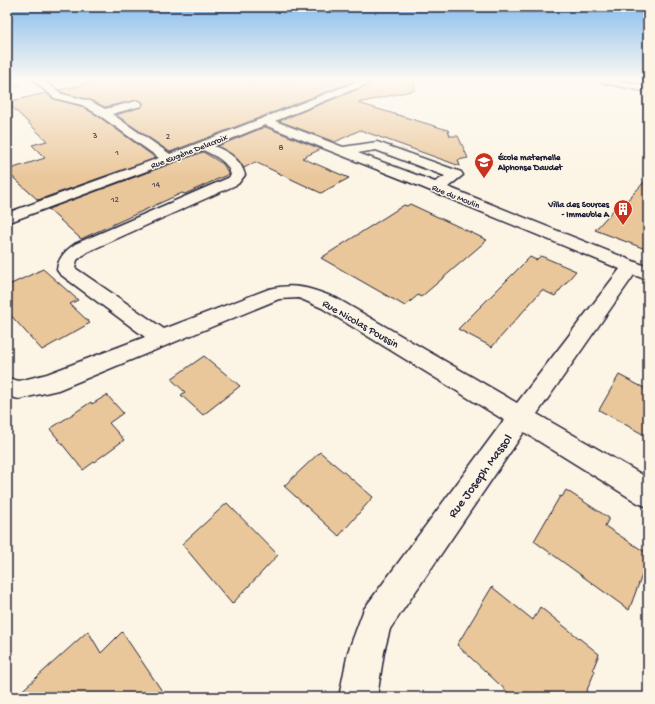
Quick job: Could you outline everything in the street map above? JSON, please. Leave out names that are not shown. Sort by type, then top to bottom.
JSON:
[{"type":"street","points":[[103,113],[169,159]]},
{"type":"street","name":"Rue Eugène Delacroix","points":[[7,218],[169,159],[285,113]]},
{"type":"street","name":"Rue du Moulin","points":[[264,121],[437,188],[640,270]]},
{"type":"street","points":[[162,338],[66,270],[66,262],[71,254],[82,248],[232,182],[238,175],[238,169],[228,158],[203,145]]},
{"type":"street","points":[[342,151],[377,146],[456,175],[437,188]]},
{"type":"street","name":"Rue Joseph Massol","points":[[358,697],[366,652],[376,621],[520,418],[640,270]]},
{"type":"street","name":"Rue Nicolas Poussin","points":[[7,387],[19,390],[50,383],[276,293],[301,292],[329,303],[648,493]]},
{"type":"building","points":[[18,113],[93,113],[156,158],[38,200],[7,172],[7,170],[45,158],[32,145],[47,141]]},
{"type":"building","points":[[123,113],[272,113],[170,152],[116,115]]},
{"type":"building","points":[[299,113],[391,113],[448,130],[450,136],[458,136],[468,158],[458,160],[460,166],[360,130],[335,142],[279,121]]},
{"type":"building","points":[[265,127],[321,149],[302,158],[349,178],[321,193],[255,162],[244,168],[234,156],[218,146]]},
{"type":"building","points":[[203,152],[223,164],[229,174],[185,194],[182,193],[81,239],[48,209]]},
{"type":"building","name":"Villa des Sources - Immeuble A","points":[[648,178],[648,250],[595,230],[616,207],[620,208]]},
{"type":"building","points":[[410,204],[487,240],[421,297],[418,295],[405,306],[321,258],[404,205],[407,206]]},
{"type":"building","points":[[541,256],[576,271],[555,296],[542,290],[492,347],[458,329],[530,257],[536,260]]},
{"type":"building","points":[[43,269],[78,300],[70,304],[90,323],[42,350],[7,311],[7,286]]},
{"type":"building","points":[[204,356],[240,386],[203,415],[181,395],[185,392],[171,379]]},
{"type":"building","points":[[619,375],[648,390],[648,437],[599,410]]},
{"type":"building","points":[[107,395],[123,413],[109,423],[124,440],[83,470],[50,429],[91,402],[92,404]]},
{"type":"building","points":[[320,452],[373,497],[339,536],[284,486]]},
{"type":"building","points":[[566,490],[609,518],[605,526],[648,554],[648,559],[629,610],[534,541],[560,496],[562,497]]},
{"type":"building","points":[[227,503],[278,555],[232,604],[182,544]]},
{"type":"building","points":[[492,587],[533,620],[540,607],[599,654],[593,669],[595,671],[584,697],[513,697],[457,645]]},
{"type":"building","points":[[88,631],[101,653],[122,632],[166,697],[15,697]]},
{"type":"place","name":"École maternelle Alphonse Daudet","points":[[484,179]]},
{"type":"place","name":"Villa des Sources - Immeuble A","points":[[623,226]]}]
